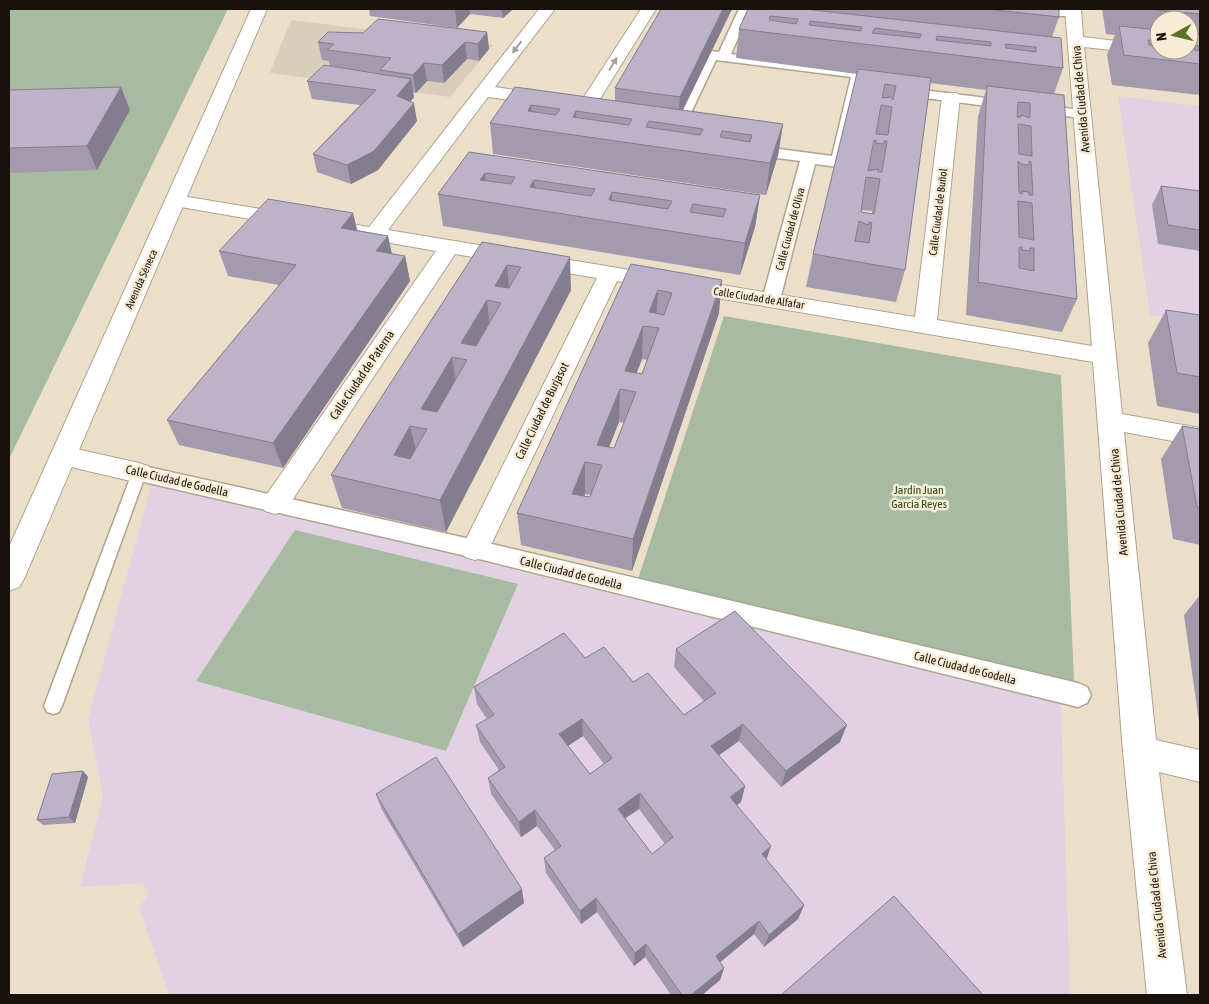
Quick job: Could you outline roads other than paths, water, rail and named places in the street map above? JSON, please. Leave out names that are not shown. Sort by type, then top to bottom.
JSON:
[{"type":"street","name":"Avenida Séneca","points":[[9,579],[15,559],[63,456],[259,9]]},
{"type":"street","points":[[374,234],[547,9]]},
{"type":"street","points":[[484,91],[587,106],[648,9]]},
{"type":"street","points":[[1032,9],[1073,11]]},
{"type":"street","name":"Avenida Ciudad de Chiva","points":[[1073,11],[1081,114],[1112,421],[1140,752],[1167,995]]},
{"type":"street","points":[[723,57],[742,15],[760,23]]},
{"type":"street","points":[[1075,41],[1200,55]]},
{"type":"street","points":[[711,55],[859,74],[856,85],[838,162],[671,138],[711,55]]},
{"type":"street","points":[[1057,58],[1077,60]]},
{"type":"street","points":[[856,85],[1081,114]]},
{"type":"street","name":"Calle Ciudad de Buñol","points":[[925,326],[951,97]]},
{"type":"street","name":"Calle Ciudad de Oliva","points":[[771,300],[809,158]]},
{"type":"street","points":[[176,201],[308,223]]},
{"type":"street","name":"Calle Ciudad de Alfafar","points":[[336,228],[1106,356]]},
{"type":"street","name":"Calle Ciudad de Paterna","points":[[275,504],[450,246]]},
{"type":"street","name":"Calle Ciudad de Burjasot","points":[[474,549],[610,273]]},
{"type":"street","points":[[1112,421],[1200,436]]},
{"type":"street","name":"Calle Ciudad de Godella","points":[[63,456],[474,549],[1078,696]]},
{"type":"street","points":[[1140,752],[1200,766]]},
{"type":"lane","points":[[53,706],[138,473]]},
{"type":"park label","name":"Jardín Juan García Reyes","points":[[919,497]]}]
